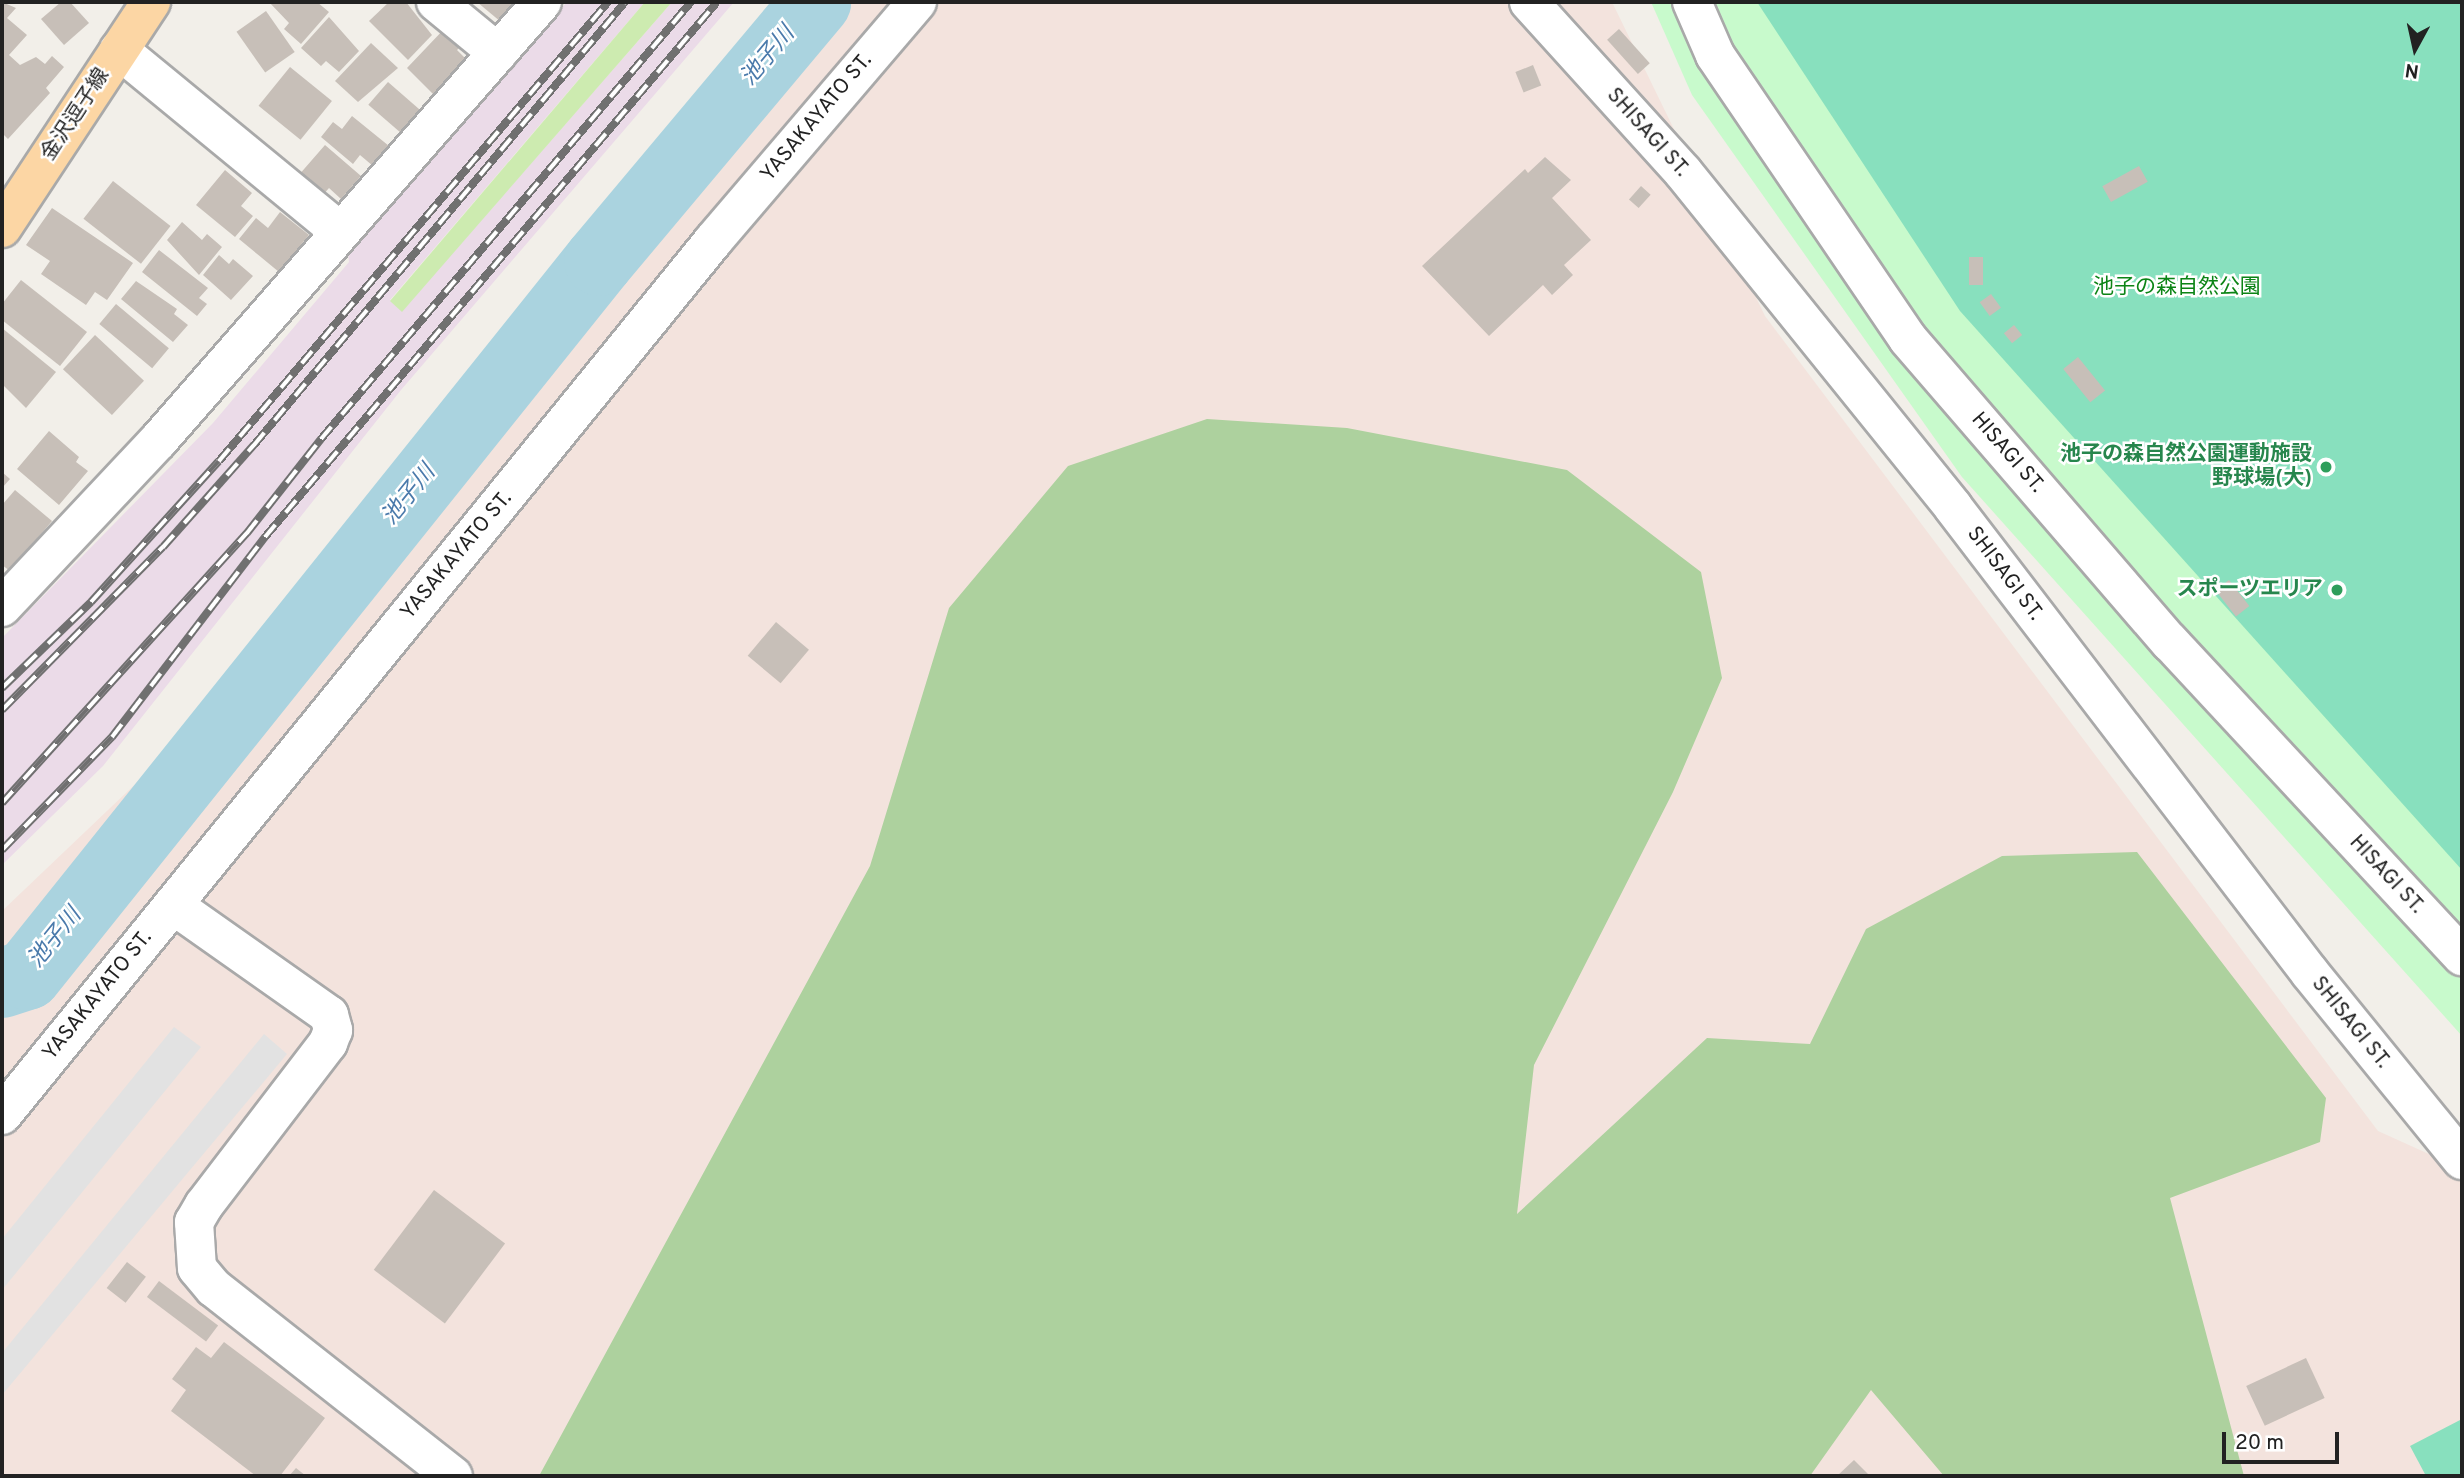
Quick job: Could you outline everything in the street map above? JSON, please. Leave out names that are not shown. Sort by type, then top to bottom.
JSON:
[{"type":"main road","name":"金沢逗子線","points":[[2,228],[150,2]]},
{"type":"street","points":[[436,2],[498,53]]},
{"type":"street","points":[[2,607],[158,441],[339,230],[542,2]]},
{"type":"street","name":"YASAKAYATO ST.","points":[[2,1115],[713,241],[917,2]]},
{"type":"street","name":"SHISAGI ST.","points":[[1529,2],[1700,193],[1952,507],[2310,973],[2462,1160]]},
{"type":"street","name":"HISAGI ST.","points":[[1692,2],[1714,55],[1908,339],[2170,642],[2462,956]]},
{"type":"street","points":[[119,50],[339,230]]},
{"type":"street","points":[[173,905],[329,1015],[333,1030],[328,1043],[204,1205],[194,1222],[197,1268],[214,1288],[453,1476]]},
{"type":"shaded area","points":[[567,2],[645,2],[390,300],[402,311],[672,2],[734,2],[401,390],[103,766],[2,865],[2,638],[213,423],[349,262],[348,253]]},
{"type":"shaded area","points":[[845,2],[1612,2],[1765,316],[2378,1131],[2462,1169],[2462,1476],[2,1476],[2,911],[171,750]]},
{"type":"shaded area","points":[[174,1027],[201,1047],[2,1290],[2,1239]]},
{"type":"shaded area","points":[[264,1034],[287,1054],[2,1395],[2,1353]]},
{"type":"green space","points":[[645,2],[672,2],[402,312],[390,301]]},
{"type":"green space","name":"スポーツエリア","points":[[1651,2],[2462,2],[2462,1036],[1962,477],[1692,95]]},
{"type":"green space","name":"スポーツエリア","points":[[1757,2],[2462,2],[2462,870],[1960,311]]},
{"type":"green space","points":[[1207,419],[1347,428],[1567,470],[1701,572],[1722,678],[1673,792],[1534,1065],[1517,1214],[1707,1038],[1810,1044],[1866,929],[2002,856],[2137,852],[2326,1098],[2320,1142],[2170,1198],[2244,1476],[1944,1476],[1871,1390],[1810,1476],[539,1476],[870,866],[949,608],[1068,466]]},
{"type":"green space","points":[[2462,1419],[2462,1476],[2426,1476],[2410,1446]]},
{"type":"building","points":[[2,2],[16,8],[7,18],[27,35],[9,55],[20,65],[36,57],[45,64],[52,56],[64,67],[46,88],[50,93],[8,139],[2,133]]},
{"type":"building","points":[[61,2],[70,2],[89,23],[64,45],[41,19]]},
{"type":"building","points":[[269,2],[317,2],[329,12],[301,44],[284,29],[289,23]]},
{"type":"building","points":[[389,2],[406,2],[432,35],[408,60],[369,21]]},
{"type":"building","points":[[477,2],[518,2],[501,22]]},
{"type":"building","points":[[266,11],[295,52],[265,73],[237,32]]},
{"type":"building","points":[[329,17],[359,51],[339,72],[326,61],[321,66],[301,48]]},
{"type":"building","points":[[446,27],[463,44],[457,50],[468,61],[434,95],[407,68]]},
{"type":"building","points":[[1619,29],[1650,63],[1638,74],[1607,40]]},
{"type":"building","points":[[371,43],[398,68],[358,102],[335,81]]},
{"type":"building","points":[[1533,65],[1541,85],[1524,93],[1515,72]]},
{"type":"building","points":[[290,67],[332,101],[300,140],[259,106]]},
{"type":"building","points":[[388,82],[423,112],[403,135],[368,105]]},
{"type":"building","points":[[352,116],[389,146],[373,166],[360,155],[353,164],[321,137],[333,122],[342,129]]},
{"type":"building","points":[[325,145],[361,176],[341,199],[329,188],[322,196],[298,176]]},
{"type":"building","points":[[1545,157],[1571,180],[1552,198],[1591,240],[1564,265],[1573,275],[1552,295],[1543,285],[1489,336],[1422,266],[1525,169],[1528,173]]},
{"type":"building","points":[[2139,166],[2148,182],[2111,202],[2102,186]]},
{"type":"building","points":[[225,170],[252,193],[241,206],[253,216],[235,237],[196,205]]},
{"type":"building","points":[[113,181],[171,226],[141,264],[83,219]]},
{"type":"building","points":[[1641,186],[1651,195],[1639,208],[1629,199]]},
{"type":"building","points":[[52,208],[133,263],[107,300],[95,292],[86,305],[41,274],[50,261],[26,245]]},
{"type":"building","points":[[280,212],[309,235],[279,272],[239,239],[256,218],[268,228]]},
{"type":"building","points":[[182,222],[202,240],[207,234],[222,247],[199,275],[167,240]]},
{"type":"building","points":[[159,250],[208,288],[199,298],[207,304],[197,316],[142,272]]},
{"type":"building","points":[[219,255],[229,264],[233,259],[253,276],[231,300],[203,275]]},
{"type":"building","points":[[1969,257],[1983,257],[1983,285],[1969,285]]},
{"type":"building","points":[[21,280],[87,332],[60,366],[2,320],[2,304]]},
{"type":"building","points":[[136,281],[177,309],[174,314],[188,325],[173,342],[121,299]]},
{"type":"building","points":[[1991,294],[2001,308],[1990,316],[1980,302]]},
{"type":"building","points":[[116,304],[169,348],[152,368],[99,324]]},
{"type":"building","points":[[2014,325],[2022,335],[2012,343],[2004,333]]},
{"type":"building","points":[[2,328],[56,372],[26,408],[2,384]]},
{"type":"building","points":[[95,335],[144,381],[112,415],[63,369]]},
{"type":"building","points":[[2078,357],[2105,390],[2090,402],[2063,369]]},
{"type":"building","points":[[49,431],[79,457],[76,462],[88,471],[59,505],[17,469]]},
{"type":"building","points":[[2,472],[10,479],[2,488]]},
{"type":"building","points":[[15,490],[52,521],[10,571],[2,565],[2,505]]},
{"type":"building","points":[[2229,580],[2249,606],[2236,616],[2216,590]]},
{"type":"building","points":[[776,622],[809,650],[781,683],[748,656]]},
{"type":"building","points":[[434,1190],[505,1244],[445,1323],[374,1270]]},
{"type":"building","points":[[127,1262],[146,1277],[126,1303],[107,1288]]},
{"type":"building","points":[[159,1281],[218,1326],[206,1342],[147,1297]]},
{"type":"building","points":[[224,1342],[325,1418],[280,1476],[256,1476],[171,1411],[186,1390],[172,1379],[196,1347],[211,1358]]},
{"type":"building","points":[[2306,1358],[2325,1398],[2265,1426],[2246,1386]]},
{"type":"building","points":[[1854,1460],[1870,1476],[1837,1476]]},
{"type":"building","points":[[296,1468],[306,1476],[289,1476]]},
{"type":"waterway","name":"池子川","points":[[2,983],[27,975],[599,261],[816,2]]},
{"type":"railway","points":[[2,688],[91,602],[219,461],[608,2]]},
{"type":"railway","points":[[2,710],[163,547],[254,445],[625,2]]},
{"type":"railway","points":[[2,803],[247,533],[321,439],[691,2]]},
{"type":"railway","points":[[2,850],[112,737],[265,537],[717,2]]},
{"type":"place","name":"池子の森自然公園運動施設 野球場(大)","points":[[2326,467]]},
{"type":"place","name":"スポーツエリア","points":[[2337,590]]},
{"type":"park label","name":"池子の森自然公園","points":[[2177,288]]}]
